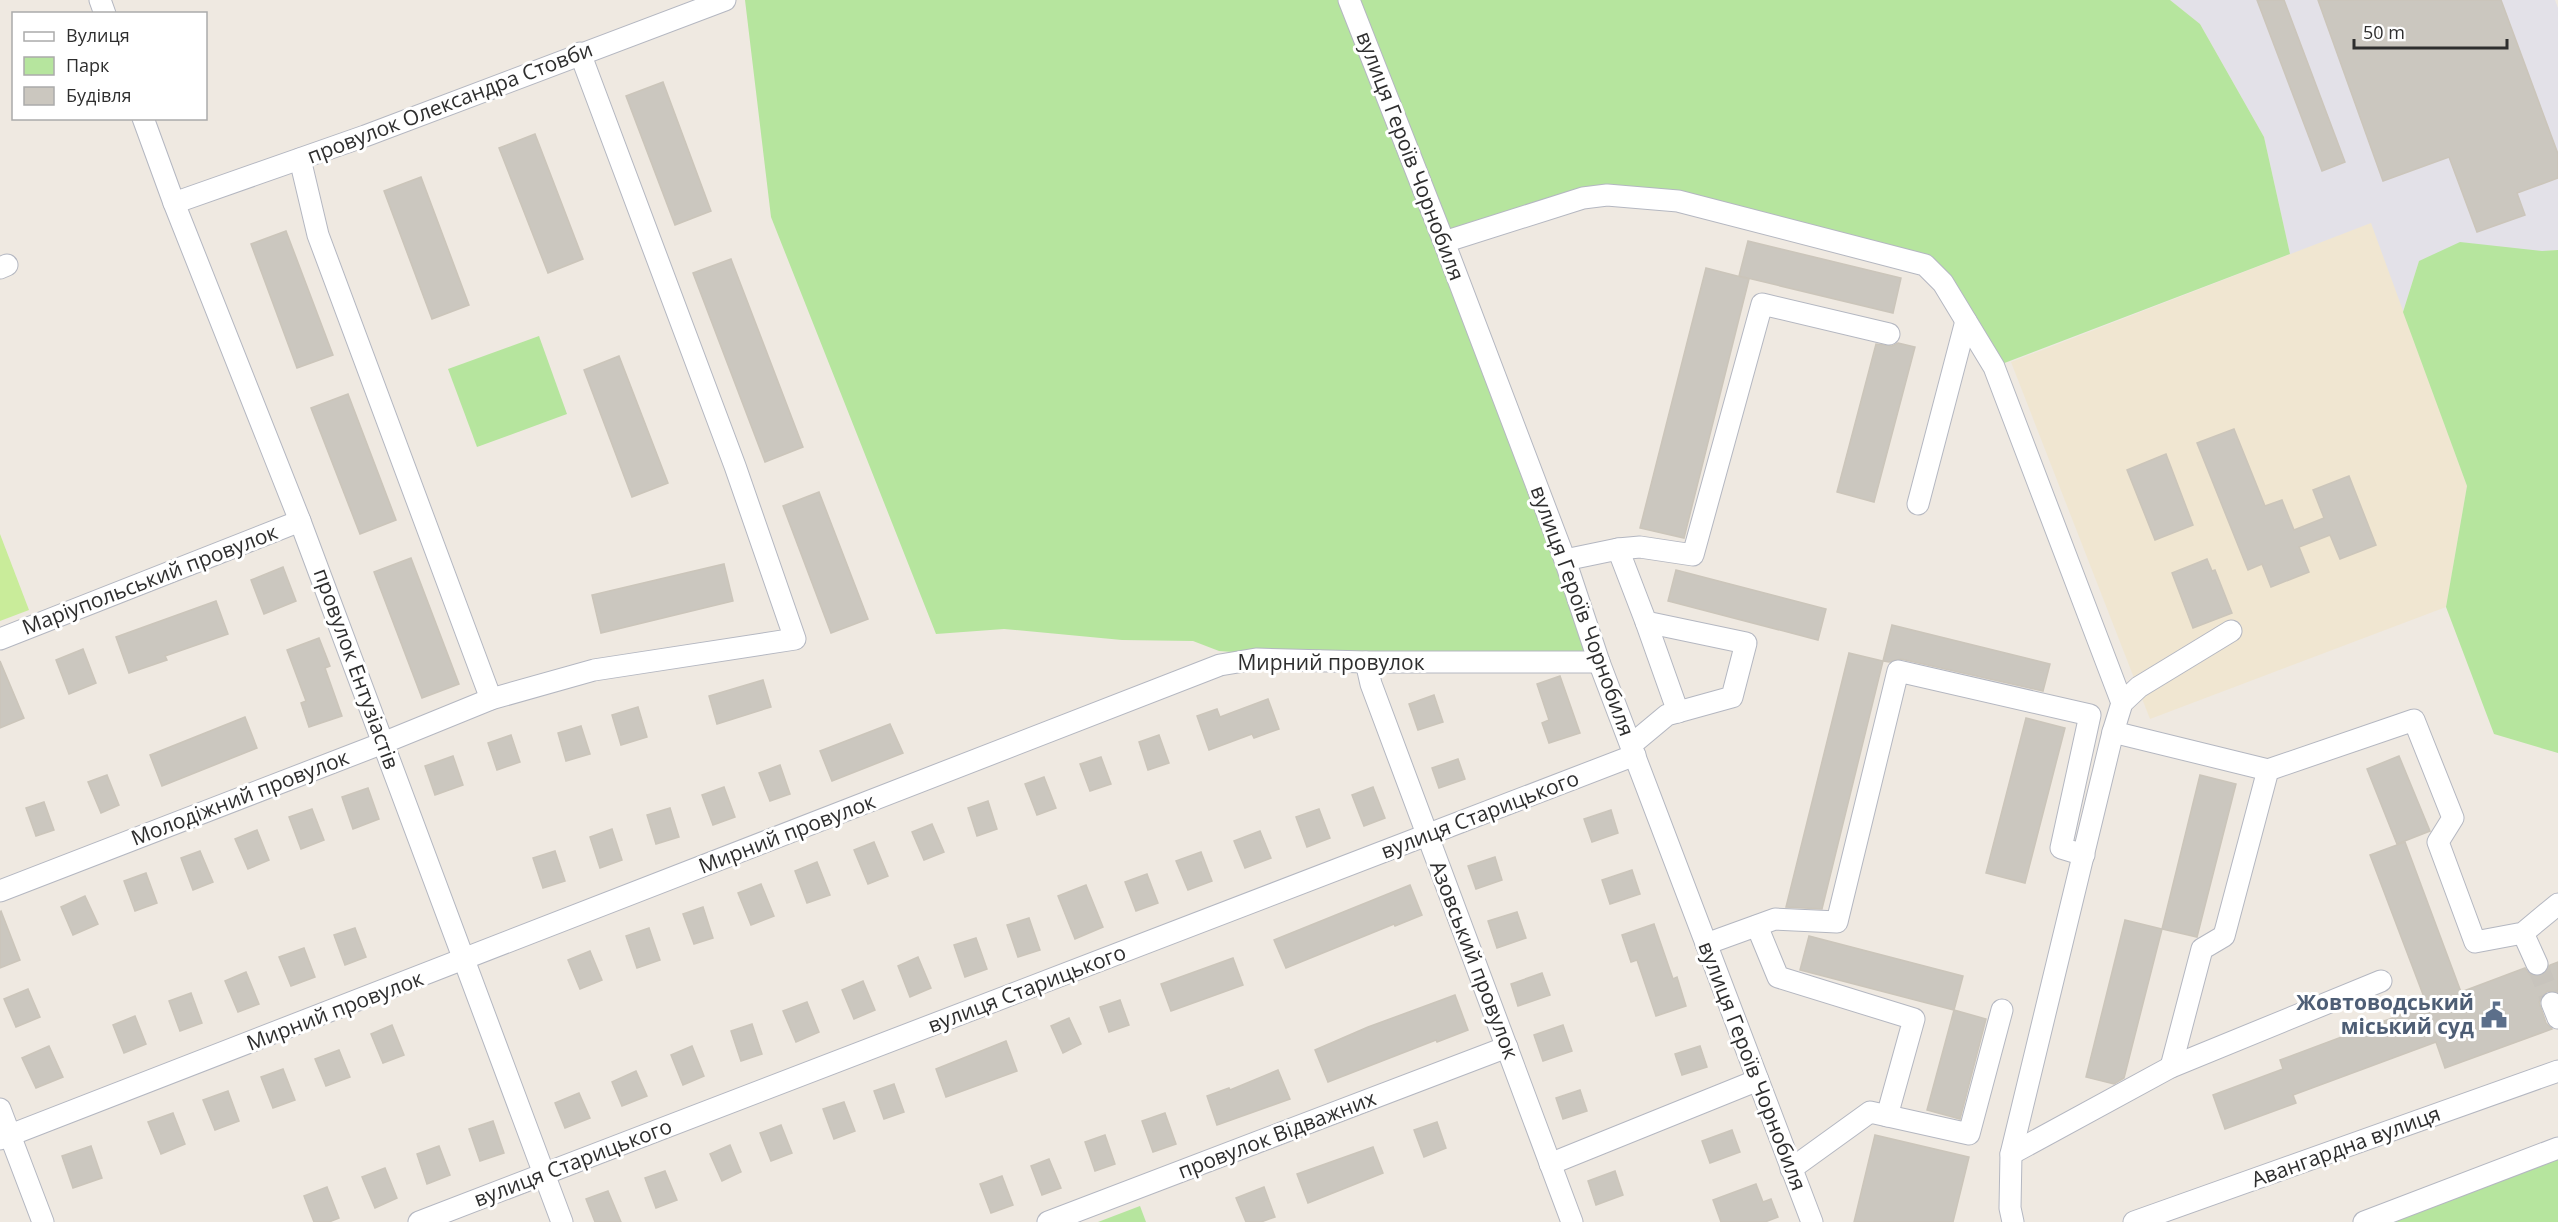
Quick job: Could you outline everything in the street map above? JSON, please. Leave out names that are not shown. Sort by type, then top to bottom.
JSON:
[{"type":"street","name":"провулок Олександра Стовби","points":[[174,203],[300,159],[725,0]]},
{"type":"street","name":"вулиця Героїв Чорнобиля","points":[[1349,0],[1444,242],[1564,560],[1599,662],[1812,1222]]},
{"type":"street","name":"Молодіжний провулок","points":[[0,891],[491,699],[594,670],[795,639],[731,455],[580,53]]},
{"type":"street","name":"провулок Ентузіастів","points":[[144,120],[174,203],[300,521],[562,1222]]},
{"type":"street","points":[[300,159],[318,235],[491,699]]},
{"type":"street","points":[[1444,242],[1583,198],[1607,195],[1678,201],[1925,265],[1943,283],[1994,367],[2122,703]]},
{"type":"street","points":[[1564,560],[1640,547],[1693,555],[1762,304],[1889,334]]},
{"type":"street","points":[[1918,504],[1966,321]]},
{"type":"street","name":"Маріупольський провулок","points":[[0,639],[300,521]]},
{"type":"street","points":[[1618,549],[1678,712]]},
{"type":"street","name":"вулиця Старицького","points":[[418,1222],[1427,835],[1633,750],[1667,715],[1732,697],[1746,643],[1646,622]]},
{"type":"street","points":[[2013,1222],[2010,1208],[2011,1154],[2113,732],[2122,703],[2139,687],[2231,631]]},
{"type":"street","name":"Мирний провулок","points":[[5,1138],[465,961],[1220,665],[1256,659],[1366,662],[1599,662]]},
{"type":"street","name":"Азовський провулок","points":[[1366,662],[1371,684],[1572,1222]]},
{"type":"street","points":[[1706,944],[1775,919],[1838,922],[1898,671],[2090,715],[2061,848],[2084,855]]},
{"type":"street","points":[[2113,732],[2268,770],[2414,720],[2453,818],[2438,842],[2475,942],[2523,933],[2558,904]]},
{"type":"street","points":[[2171,1067],[2202,949],[2224,936],[2268,770]]},
{"type":"street","points":[[1757,926],[1778,977],[1914,1019],[1887,1116]]},
{"type":"street","points":[[2523,933],[2537,964]]},
{"type":"street","points":[[2011,1154],[2171,1067],[2381,981]]},
{"type":"street","points":[[1791,1169],[1870,1112],[1969,1134],[2002,1010]]},
{"type":"street","name":"провулок Відважних","points":[[1048,1222],[1507,1047]]},
{"type":"street","name":"Авангардна вулиця","points":[[2134,1222],[2558,1071]]},
{"type":"street","points":[[1551,1164],[1758,1080]]},
{"type":"street","points":[[0,1109],[5,1138],[43,1222]]},
{"type":"street","points":[[2364,1222],[2558,1148]]},
{"type":"shaded area","points":[[2170,0],[2555,0],[2558,8],[2558,250],[2419,261],[2403,312],[2290,254],[2264,137],[2200,24]]},
{"type":"shaded area","points":[[2371,223],[2467,486],[2446,607],[2150,719],[2011,362]]},
{"type":"green space","points":[[745,0],[1344,0],[1508,423],[1587,657],[1274,655],[1219,651],[1193,641],[1122,640],[1004,629],[936,634],[771,217]]},
{"type":"green space","points":[[1349,0],[2170,0],[2200,24],[2264,137],[2290,254],[1994,367],[1925,265],[1607,195],[1444,242]]},
{"type":"green space","points":[[2460,242],[2542,251],[2558,250],[2558,753],[2494,734],[2446,607],[2467,486],[2403,312],[2419,261]]},
{"type":"green space","points":[[539,336],[567,414],[477,447],[448,369]]},
{"type":"green space","points":[[0,534],[29,610],[0,621]]},
{"type":"green space","points":[[2558,1157],[2558,1222],[2381,1222]]},
{"type":"green space","points":[[1140,1206],[1146,1222],[1098,1222]]},
{"type":"building","points":[[2257,0],[2284,0],[2345,162],[2322,171]]},
{"type":"building","points":[[2318,0],[2501,0],[2558,154],[2558,178],[2517,193],[2525,215],[2477,232],[2449,157],[2383,181]]},
{"type":"building","points":[[663,82],[711,211],[675,225],[626,96]]},
{"type":"building","points":[[535,134],[583,259],[548,273],[499,148]]},
{"type":"building","points":[[421,177],[469,305],[432,319],[384,191]]},
{"type":"building","points":[[286,231],[333,355],[297,368],[251,244]]},
{"type":"building","points":[[1748,241],[1901,278],[1893,313],[1739,276]]},
{"type":"building","points":[[731,259],[803,447],[765,462],[693,273]]},
{"type":"building","points":[[1706,268],[1749,279],[1684,538],[1640,528]]},
{"type":"building","points":[[1898,343],[1915,347],[1874,502],[1837,492],[1876,344],[1892,346]]},
{"type":"building","points":[[619,356],[668,483],[632,497],[584,370]]},
{"type":"building","points":[[348,394],[396,520],[360,534],[311,408]]},
{"type":"building","points":[[2234,429],[2265,506],[2282,500],[2294,530],[2324,518],[2313,490],[2349,476],[2376,545],[2340,559],[2330,535],[2299,547],[2309,572],[2271,587],[2262,564],[2248,570],[2197,443]]},
{"type":"building","points":[[2166,454],[2193,525],[2155,540],[2127,470]]},
{"type":"building","points":[[819,492],[868,619],[831,633],[783,506]]},
{"type":"building","points":[[411,558],[459,684],[422,698],[374,572]]},
{"type":"building","points":[[2207,559],[2212,571],[2215,570],[2232,613],[2193,628],[2172,573]]},
{"type":"building","points":[[724,564],[733,601],[601,633],[592,595]]},
{"type":"building","points":[[283,567],[296,601],[264,614],[251,580]]},
{"type":"building","points":[[1676,570],[1826,609],[1818,640],[1668,601]]},
{"type":"building","points":[[216,601],[228,634],[165,656],[167,660],[129,673],[116,637]]},
{"type":"building","points":[[1892,625],[2050,664],[2043,691],[1901,659],[1883,661]]},
{"type":"building","points":[[319,638],[330,666],[325,668],[342,716],[309,727],[301,703],[306,701],[287,650]]},
{"type":"building","points":[[83,649],[96,683],[69,694],[56,660]]},
{"type":"building","points":[[1849,653],[1883,661],[1822,909],[1786,907]]},
{"type":"building","points":[[0,661],[24,718],[0,728]]},
{"type":"building","points":[[1560,676],[1580,733],[1549,743],[1542,723],[1549,720],[1537,684]]},
{"type":"building","points":[[763,680],[771,707],[717,724],[709,696]]},
{"type":"building","points":[[1434,695],[1443,722],[1418,730],[1409,704]]},
{"type":"building","points":[[1268,699],[1279,729],[1254,738],[1252,734],[1209,750],[1197,716],[1217,709],[1220,717]]},
{"type":"building","points":[[638,707],[647,737],[621,745],[612,715]]},
{"type":"building","points":[[245,717],[257,748],[162,786],[150,755]]},
{"type":"building","points":[[2026,718],[2065,728],[2025,883],[1986,873]]},
{"type":"building","points":[[890,724],[903,753],[832,781],[820,751]]},
{"type":"building","points":[[581,726],[590,754],[566,761],[558,733]]},
{"type":"building","points":[[511,735],[520,762],[497,770],[488,743]]},
{"type":"building","points":[[1159,735],[1169,763],[1148,770],[1139,742]]},
{"type":"building","points":[[453,756],[463,785],[435,795],[425,766]]},
{"type":"building","points":[[2399,756],[2430,831],[2397,844],[2367,769]]},
{"type":"building","points":[[1101,757],[1111,784],[1090,791],[1080,764]]},
{"type":"building","points":[[1458,759],[1465,779],[1439,788],[1432,768]]},
{"type":"building","points":[[780,765],[790,794],[770,801],[759,773]]},
{"type":"building","points":[[107,775],[119,805],[101,813],[88,782]]},
{"type":"building","points":[[2200,775],[2236,784],[2197,937],[2162,929]]},
{"type":"building","points":[[1044,777],[1056,808],[1037,815],[1025,784]]},
{"type":"building","points":[[724,787],[735,817],[713,825],[702,795]]},
{"type":"building","points":[[1373,787],[1385,818],[1364,826],[1352,795]]},
{"type":"building","points":[[368,788],[379,819],[353,829],[342,797]]},
{"type":"building","points":[[988,801],[997,829],[977,836],[968,808]]},
{"type":"building","points":[[44,802],[54,830],[36,836],[26,808]]},
{"type":"building","points":[[670,808],[679,837],[656,844],[647,815]]},
{"type":"building","points":[[312,809],[324,840],[301,849],[289,817]]},
{"type":"building","points":[[1319,809],[1330,838],[1307,847],[1296,817]]},
{"type":"building","points":[[1611,810],[1618,833],[1592,842],[1584,819]]},
{"type":"building","points":[[932,824],[944,852],[924,860],[912,832]]},
{"type":"building","points":[[612,829],[622,860],[600,868],[590,837]]},
{"type":"building","points":[[257,830],[269,860],[248,869],[235,839]]},
{"type":"building","points":[[1260,831],[1271,858],[1245,868],[1234,841]]},
{"type":"building","points":[[874,842],[888,876],[868,884],[854,850]]},
{"type":"building","points":[[2405,842],[2461,992],[2525,968],[2530,975],[2542,976],[2550,965],[2558,962],[2558,992],[2547,991],[2539,1002],[2546,1023],[2552,1029],[2445,1068],[2436,1042],[2293,1095],[2296,1103],[2225,1129],[2213,1095],[2283,1069],[2280,1060],[2427,1005],[2370,855]]},
{"type":"building","points":[[200,851],[213,882],[193,890],[181,858]]},
{"type":"building","points":[[555,851],[565,881],[543,888],[533,858]]},
{"type":"building","points":[[1201,852],[1212,881],[1188,890],[1176,861]]},
{"type":"building","points":[[1495,857],[1502,880],[1476,889],[1468,866]]},
{"type":"building","points":[[817,862],[830,895],[807,903],[795,871]]},
{"type":"building","points":[[1632,870],[1640,894],[1610,904],[1602,880]]},
{"type":"building","points":[[146,873],[157,903],[135,911],[124,881]]},
{"type":"building","points":[[1147,874],[1158,903],[1136,911],[1125,882]]},
{"type":"building","points":[[761,884],[774,916],[751,925],[738,893]]},
{"type":"building","points":[[1086,885],[1103,927],[1075,939],[1058,896]]},
{"type":"building","points":[[1410,885],[1422,915],[1286,968],[1274,940]]},
{"type":"building","points":[[85,896],[98,924],[73,935],[61,907]]},
{"type":"building","points":[[703,907],[713,938],[694,944],[683,914]]},
{"type":"building","points":[[0,912],[20,960],[0,968]]},
{"type":"building","points":[[1517,912],[1526,938],[1497,948],[1488,921]]},
{"type":"building","points":[[1029,918],[1040,950],[1018,957],[1007,925]]},
{"type":"building","points":[[2125,920],[2162,929],[2124,1078],[2114,1084],[2086,1077]]},
{"type":"building","points":[[1654,924],[1673,979],[1677,977],[1686,1006],[1656,1016],[1637,960],[1631,962],[1622,935]]},
{"type":"building","points":[[355,928],[366,957],[345,965],[334,935]]},
{"type":"building","points":[[649,928],[660,960],[637,968],[626,936]]},
{"type":"building","points":[[1809,936],[1963,976],[1954,1010],[1800,970]]},
{"type":"building","points":[[976,938],[987,969],[965,977],[954,945]]},
{"type":"building","points":[[304,948],[315,977],[291,986],[279,957]]},
{"type":"building","points":[[590,951],[602,980],[580,989],[568,960]]},
{"type":"building","points":[[918,957],[931,988],[910,997],[898,966]]},
{"type":"building","points":[[1233,958],[1243,985],[1171,1011],[1161,984]]},
{"type":"building","points":[[246,972],[259,1004],[238,1012],[225,981]]},
{"type":"building","points":[[1542,973],[1550,995],[1518,1006],[1511,984]]},
{"type":"building","points":[[863,981],[875,1010],[854,1019],[842,990]]},
{"type":"building","points":[[28,989],[40,1017],[16,1027],[4,999]]},
{"type":"building","points":[[191,993],[202,1023],[180,1031],[169,1001]]},
{"type":"building","points":[[1455,995],[1468,1030],[1328,1082],[1315,1050],[1368,1027]]},
{"type":"building","points":[[1120,1000],[1129,1025],[1109,1032],[1100,1007]]},
{"type":"building","points":[[807,1002],[819,1032],[796,1042],[783,1011]]},
{"type":"building","points":[[1954,1010],[1986,1019],[1960,1119],[1927,1110]]},
{"type":"building","points":[[135,1016],[146,1044],[124,1053],[113,1025]]},
{"type":"building","points":[[1069,1018],[1081,1044],[1063,1053],[1051,1026]]},
{"type":"building","points":[[752,1024],[762,1054],[741,1061],[731,1031]]},
{"type":"building","points":[[392,1025],[404,1055],[383,1063],[371,1034]]},
{"type":"building","points":[[1563,1025],[1572,1051],[1543,1061],[1534,1035]]},
{"type":"building","points":[[1006,1041],[1017,1071],[946,1097],[936,1069]]},
{"type":"building","points":[[49,1046],[63,1077],[36,1088],[22,1058]]},
{"type":"building","points":[[692,1046],[704,1076],[683,1085],[671,1055]]},
{"type":"building","points":[[1700,1046],[1707,1067],[1682,1075],[1675,1054]]},
{"type":"building","points":[[339,1050],[350,1077],[326,1086],[315,1059]]},
{"type":"building","points":[[283,1069],[295,1100],[273,1108],[261,1077]]},
{"type":"building","points":[[1278,1070],[1290,1099],[1217,1125],[1207,1096],[1229,1088],[1230,1090]]},
{"type":"building","points":[[636,1071],[647,1096],[622,1106],[612,1082]]},
{"type":"building","points":[[894,1084],[904,1112],[884,1119],[874,1091]]},
{"type":"building","points":[[1580,1090],[1587,1111],[1563,1119],[1556,1098]]},
{"type":"building","points":[[228,1091],[239,1121],[215,1130],[203,1100]]},
{"type":"building","points":[[579,1093],[590,1118],[565,1128],[555,1103]]},
{"type":"building","points":[[844,1102],[855,1131],[834,1139],[823,1109]]},
{"type":"building","points":[[173,1113],[185,1144],[161,1154],[148,1122]]},
{"type":"building","points":[[1165,1113],[1176,1144],[1153,1152],[1142,1121]]},
{"type":"building","points":[[493,1121],[504,1153],[480,1161],[469,1129]]},
{"type":"building","points":[[1437,1122],[1446,1148],[1424,1157],[1414,1130]]},
{"type":"building","points":[[781,1125],[792,1153],[771,1161],[760,1133]]},
{"type":"building","points":[[1732,1130],[1740,1152],[1710,1163],[1702,1141]]},
{"type":"building","points":[[1105,1135],[1115,1164],[1095,1171],[1085,1142]]},
{"type":"building","points":[[1875,1135],[1969,1157],[1953,1222],[1854,1222]]},
{"type":"building","points":[[730,1145],[741,1172],[722,1181],[710,1154]]},
{"type":"building","points":[[91,1146],[102,1178],[73,1188],[62,1156]]},
{"type":"building","points":[[439,1146],[450,1175],[427,1184],[417,1154]]},
{"type":"building","points":[[1373,1147],[1383,1173],[1308,1203],[1297,1174]]},
{"type":"building","points":[[1049,1159],[1061,1188],[1042,1195],[1031,1166]]},
{"type":"building","points":[[385,1168],[397,1198],[375,1208],[362,1177]]},
{"type":"building","points":[[665,1171],[677,1200],[656,1208],[645,1178]]},
{"type":"building","points":[[1615,1171],[1623,1195],[1596,1205],[1588,1181]]},
{"type":"building","points":[[1002,1176],[1013,1205],[991,1213],[980,1184]]},
{"type":"building","points":[[1756,1184],[1763,1202],[1771,1199],[1778,1217],[1765,1222],[1721,1222],[1713,1200]]},
{"type":"building","points":[[327,1187],[339,1218],[329,1222],[314,1222],[304,1196]]},
{"type":"building","points":[[1264,1187],[1275,1217],[1261,1222],[1246,1222],[1236,1198]]},
{"type":"building","points":[[608,1191],[621,1222],[595,1222],[586,1199]]},
{"type":"tunnel","points":[[2537,964],[2552,1003]]},
{"type":"place","name":"Жовтоводський міський суд","points":[[2494,1015]]}]
